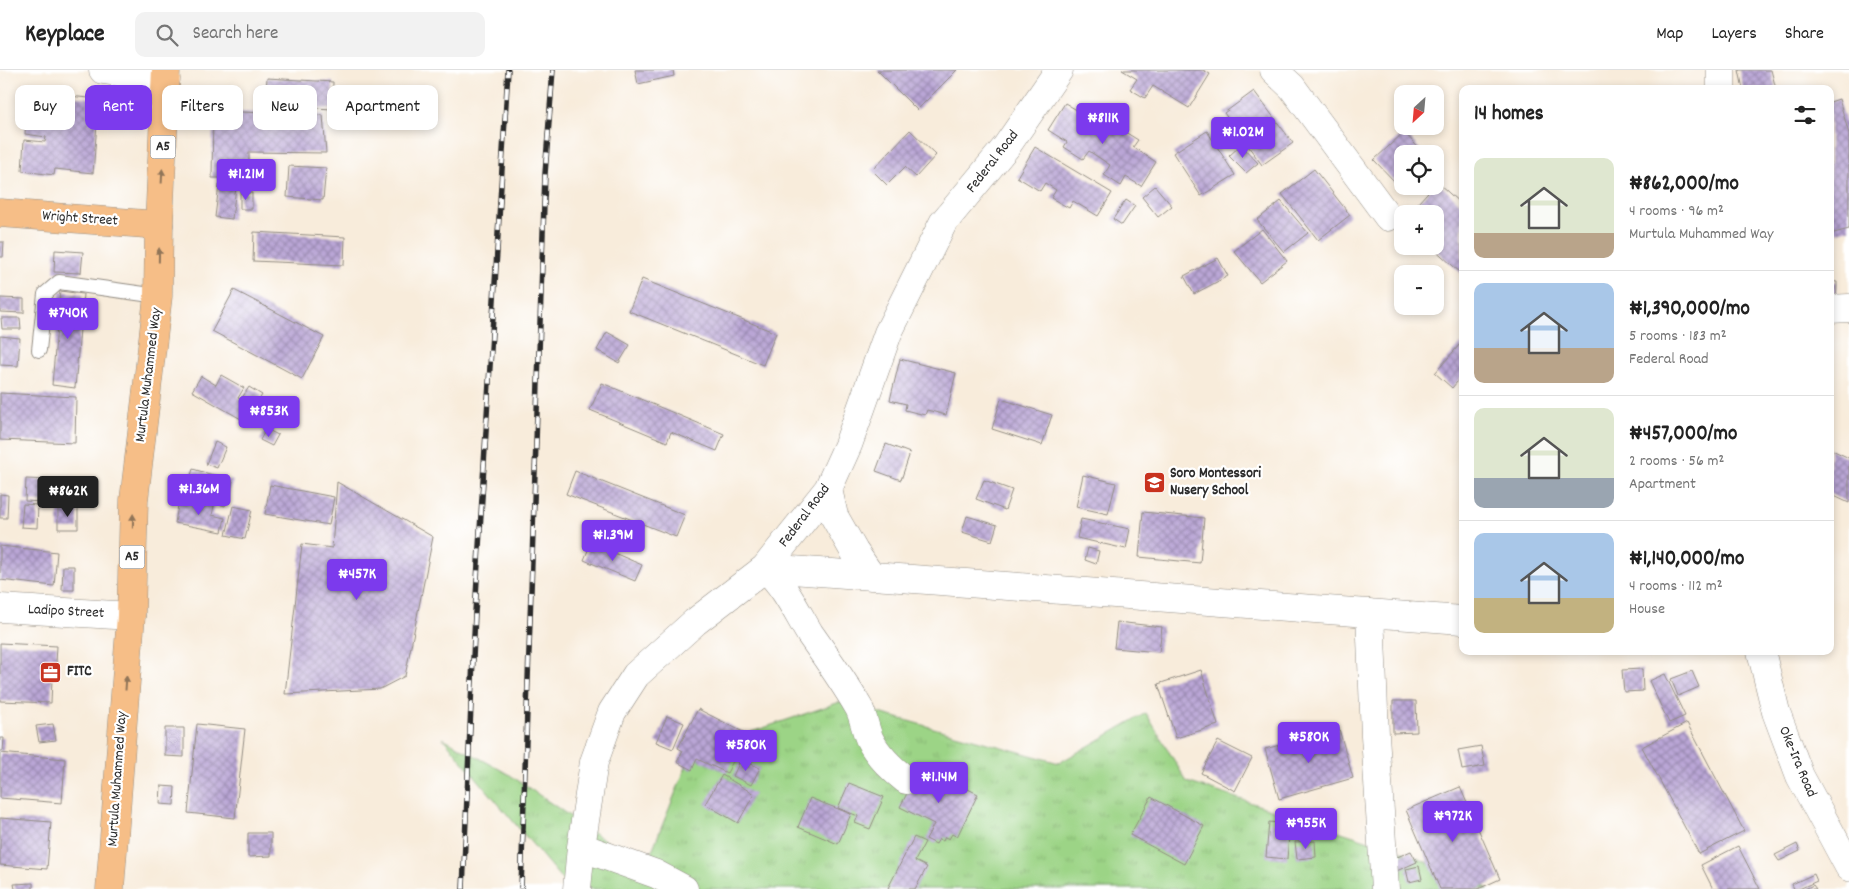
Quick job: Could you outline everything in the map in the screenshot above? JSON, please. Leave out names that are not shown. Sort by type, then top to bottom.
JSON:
[{"type":"main road","name":"Murtula Muhammed Way","points":[[110,889],[131,616],[134,500],[158,296],[159,225],[166,74]]},
{"type":"main road","name":"Wright Street","points":[[0,213],[159,225]]},
{"type":"street","points":[[103,70],[166,74]]},
{"type":"street","name":"Federal Road","points":[[577,889],[580,847],[594,762],[612,712],[636,675],[687,628],[765,568],[828,489],[848,445],[888,333],[943,223],[1006,147],[1060,70]]},
{"type":"street","points":[[1274,70],[1292,87],[1388,217]]},
{"type":"street","points":[[1720,70],[1721,85]]},
{"type":"street","points":[[1834,309],[1849,308]]},
{"type":"street","points":[[828,489],[834,516],[871,576]]},
{"type":"street","points":[[765,568],[1459,620]]},
{"type":"street","points":[[765,568],[782,586],[849,690],[863,716],[870,740],[880,756],[906,780]]},
{"type":"street","name":"Ladipo Street","points":[[0,608],[131,616]]},
{"type":"street","points":[[1370,613],[1375,735],[1386,889]]},
{"type":"street","name":"Oke-Ira Road","points":[[1762,655],[1776,712],[1800,776],[1849,867]]},
{"type":"street","points":[[580,847],[656,874],[684,889]]},
{"type":"lane","points":[[39,350],[45,294],[59,282],[158,296]]},
{"type":"green space","points":[[840,702],[1059,763],[1146,713],[1187,782],[1403,852],[1489,889],[570,889],[443,738],[510,775],[645,868],[692,752]]},
{"type":"building","points":[[635,70],[673,70],[674,76],[638,84]]},
{"type":"building","points":[[877,70],[957,70],[917,110]]},
{"type":"building","points":[[1122,70],[1203,70],[1210,74],[1189,108],[1153,86],[1145,98],[1130,89],[1137,79]]},
{"type":"building","points":[[1739,70],[1771,70],[1775,85],[1742,85]]},
{"type":"building","points":[[267,78],[333,82],[333,85],[327,85],[327,109],[317,108],[317,85],[266,85]]},
{"type":"building","points":[[1254,91],[1293,143],[1262,165],[1224,113]]},
{"type":"building","points":[[75,97],[85,98],[85,130],[96,130],[93,173],[55,169],[54,175],[22,171],[24,140],[45,142],[46,137],[25,134],[25,130],[75,130]]},
{"type":"building","points":[[1839,99],[1849,134],[1849,229],[1834,233],[1834,101]]},
{"type":"building","points":[[1065,103],[1105,127],[1109,122],[1138,140],[1133,147],[1156,162],[1141,186],[1126,177],[1121,186],[1104,175],[1110,165],[1089,151],[1083,159],[1064,147],[1067,142],[1048,130]]},
{"type":"building","points":[[243,112],[253,112],[253,130],[317,130],[317,115],[323,115],[326,153],[249,152],[249,178],[212,178],[213,130],[243,130]]},
{"type":"building","points":[[910,130],[936,155],[916,177],[905,167],[887,185],[872,170]]},
{"type":"building","points":[[1207,131],[1235,175],[1201,196],[1173,153]]},
{"type":"building","points":[[1401,135],[1407,135],[1416,145],[1394,145],[1394,181],[1374,160]]},
{"type":"building","points":[[1241,145],[1258,163],[1246,173],[1229,156]]},
{"type":"building","points":[[1035,147],[1112,193],[1098,216],[1073,201],[1069,208],[1051,198],[1056,190],[1045,183],[1040,191],[1017,177]]},
{"type":"building","points":[[289,166],[326,168],[323,200],[287,197]]},
{"type":"building","points":[[1314,169],[1350,215],[1318,240],[1282,194]]},
{"type":"building","points":[[219,185],[236,187],[232,219],[215,217]]},
{"type":"building","points":[[1155,186],[1172,206],[1158,217],[1142,197]]},
{"type":"building","points":[[1444,188],[1459,202],[1459,271],[1441,255],[1444,255],[1444,205],[1416,205],[1425,195],[1444,195]]},
{"type":"building","points":[[240,193],[252,193],[252,209],[240,209]]},
{"type":"building","points":[[1126,200],[1135,206],[1122,225],[1113,219]]},
{"type":"building","points":[[1281,201],[1308,233],[1284,252],[1257,220]]},
{"type":"building","points":[[1262,229],[1287,261],[1260,282],[1234,251]]},
{"type":"building","points":[[254,232],[345,237],[344,265],[253,261]]},
{"type":"building","points":[[0,242],[4,242],[3,257],[0,257]]},
{"type":"building","points":[[55,250],[83,252],[81,273],[54,272]]},
{"type":"building","points":[[1218,258],[1228,276],[1194,294],[1184,276]]},
{"type":"building","points":[[642,279],[776,333],[763,365],[629,311]]},
{"type":"building","points":[[1834,282],[1837,282],[1836,307],[1834,307]]},
{"type":"building","points":[[234,290],[324,337],[302,379],[212,331]]},
{"type":"building","points":[[60,291],[83,294],[75,388],[52,385]]},
{"type":"building","points":[[0,298],[24,299],[24,313],[0,312]]},
{"type":"building","points":[[1,318],[20,318],[21,329],[2,329]]},
{"type":"building","points":[[607,332],[630,345],[619,363],[597,350]]},
{"type":"building","points":[[0,336],[20,338],[18,366],[0,365]]},
{"type":"building","points":[[1459,345],[1459,380],[1452,388],[1435,373]]},
{"type":"building","points":[[900,359],[956,373],[946,415],[927,410],[925,415],[905,410],[906,404],[890,400]]},
{"type":"building","points":[[221,375],[244,388],[238,398],[263,413],[255,427],[192,391],[201,376],[216,385]]},
{"type":"building","points":[[602,383],[724,434],[717,451],[671,432],[667,442],[590,410]]},
{"type":"building","points":[[249,387],[262,395],[255,406],[242,398]]},
{"type":"building","points":[[0,393],[76,397],[75,443],[0,440]]},
{"type":"building","points":[[1001,399],[1052,415],[1042,445],[992,429]]},
{"type":"building","points":[[266,429],[278,435],[272,446],[260,440]]},
{"type":"building","points":[[215,442],[226,447],[217,468],[206,464]]},
{"type":"building","points":[[886,444],[910,453],[901,480],[876,471]]},
{"type":"building","points":[[1834,451],[1849,458],[1849,503],[1834,496]]},
{"type":"building","points":[[193,469],[233,481],[225,506],[185,494]]},
{"type":"building","points":[[575,471],[685,515],[676,537],[566,494]]},
{"type":"building","points":[[1083,475],[1116,483],[1108,514],[1076,507]]},
{"type":"building","points":[[26,479],[77,481],[76,504],[25,501]]},
{"type":"building","points":[[984,480],[1012,490],[1005,510],[976,499]]},
{"type":"building","points":[[337,482],[433,537],[405,676],[380,689],[285,694],[302,544],[332,548]]},
{"type":"building","points":[[270,485],[334,497],[329,525],[265,514]]},
{"type":"building","points":[[0,494],[8,495],[7,518],[0,518]]},
{"type":"building","points":[[179,500],[214,506],[212,515],[225,518],[222,532],[175,523]]},
{"type":"building","points":[[23,504],[38,505],[37,528],[21,527]]},
{"type":"building","points":[[233,506],[252,510],[245,539],[226,535]]},
{"type":"building","points":[[58,507],[78,508],[78,529],[58,529]]},
{"type":"building","points":[[1143,512],[1204,518],[1200,563],[1139,557]]},
{"type":"building","points":[[967,516],[997,525],[992,541],[962,532]]},
{"type":"building","points":[[1081,519],[1130,529],[1126,549],[1077,538]]},
{"type":"building","points":[[591,543],[642,565],[635,581],[584,560]]},
{"type":"building","points":[[0,546],[57,552],[54,586],[0,580]]},
{"type":"building","points":[[1088,548],[1099,551],[1096,564],[1085,560]]},
{"type":"building","points":[[63,566],[74,566],[74,590],[62,590]]},
{"type":"building","points":[[1117,622],[1162,627],[1159,652],[1114,648]]},
{"type":"building","points":[[0,643],[57,646],[55,679],[52,679],[51,703],[0,701]]},
{"type":"building","points":[[1642,669],[1643,691],[1624,692],[1622,670]]},
{"type":"building","points":[[1201,670],[1218,725],[1176,738],[1158,684]]},
{"type":"building","points":[[1692,671],[1699,687],[1678,696],[1671,679]]},
{"type":"building","points":[[1665,674],[1685,716],[1669,723],[1649,681]]},
{"type":"building","points":[[1393,701],[1416,701],[1417,732],[1393,733]]},
{"type":"building","points":[[698,709],[747,734],[727,773],[697,759],[692,770],[677,762],[683,751],[678,748]]},
{"type":"building","points":[[667,716],[684,723],[673,749],[656,742]]},
{"type":"building","points":[[1687,723],[1744,831],[1699,854],[1642,747]]},
{"type":"building","points":[[53,724],[56,740],[39,742],[36,726]]},
{"type":"building","points":[[197,724],[245,729],[235,818],[188,813]]},
{"type":"building","points":[[165,728],[184,728],[184,757],[165,756]]},
{"type":"building","points":[[1339,729],[1353,778],[1279,799],[1265,749]]},
{"type":"building","points":[[0,738],[4,738],[3,751],[0,751]]},
{"type":"building","points":[[1218,741],[1252,758],[1235,791],[1201,773]]},
{"type":"building","points":[[1481,746],[1485,766],[1462,770],[1458,750]]},
{"type":"building","points":[[0,753],[65,759],[62,803],[0,798]]},
{"type":"building","points":[[741,759],[760,768],[751,785],[733,776]]},
{"type":"building","points":[[921,766],[978,794],[957,837],[952,834],[949,839],[945,837],[943,841],[939,839],[936,844],[926,839],[934,824],[900,807]]},
{"type":"building","points":[[722,775],[754,794],[738,823],[705,804]]},
{"type":"building","points":[[849,783],[884,797],[870,829],[855,823],[858,816],[838,808]]},
{"type":"building","points":[[161,786],[175,787],[174,805],[160,804]]},
{"type":"building","points":[[1460,787],[1500,879],[1478,889],[1440,889],[1406,810]]},
{"type":"building","points":[[1151,797],[1204,826],[1184,864],[1130,835]]},
{"type":"building","points":[[810,798],[851,814],[838,844],[798,827]]},
{"type":"building","points":[[1319,815],[1321,833],[1300,836],[1298,818]]},
{"type":"building","points":[[0,818],[51,822],[47,869],[0,865]]},
{"type":"building","points":[[1269,822],[1290,824],[1287,859],[1266,857]]},
{"type":"building","points":[[248,833],[271,833],[271,856],[248,857]]},
{"type":"building","points":[[914,837],[925,842],[915,861],[927,867],[915,889],[890,889],[888,888]]},
{"type":"building","points":[[1315,841],[1316,857],[1297,859],[1295,842]]},
{"type":"building","points":[[1797,844],[1800,851],[1779,861],[1775,855]]},
{"type":"building","points":[[1738,846],[1760,889],[1713,889],[1701,865]]},
{"type":"building","points":[[1411,851],[1417,862],[1392,873],[1386,862]]},
{"type":"building","points":[[1419,866],[1422,879],[1409,882],[1406,869]]},
{"type":"building","points":[[1814,874],[1817,881],[1799,889],[1794,889],[1792,884]]},
{"type":"building","points":[[33,883],[33,889],[15,889],[14,884]]},
{"type":"building","points":[[1813,885],[1816,889],[1805,889]]},
{"type":"railway","points":[[463,889],[475,613],[508,70]]},
{"type":"railway","points":[[521,889],[545,174],[553,70]]},
{"type":"place","name":"Soro Montessori Nusery School","points":[[1154,483]]},
{"type":"place","name":"FITC","points":[[51,672]]}]
